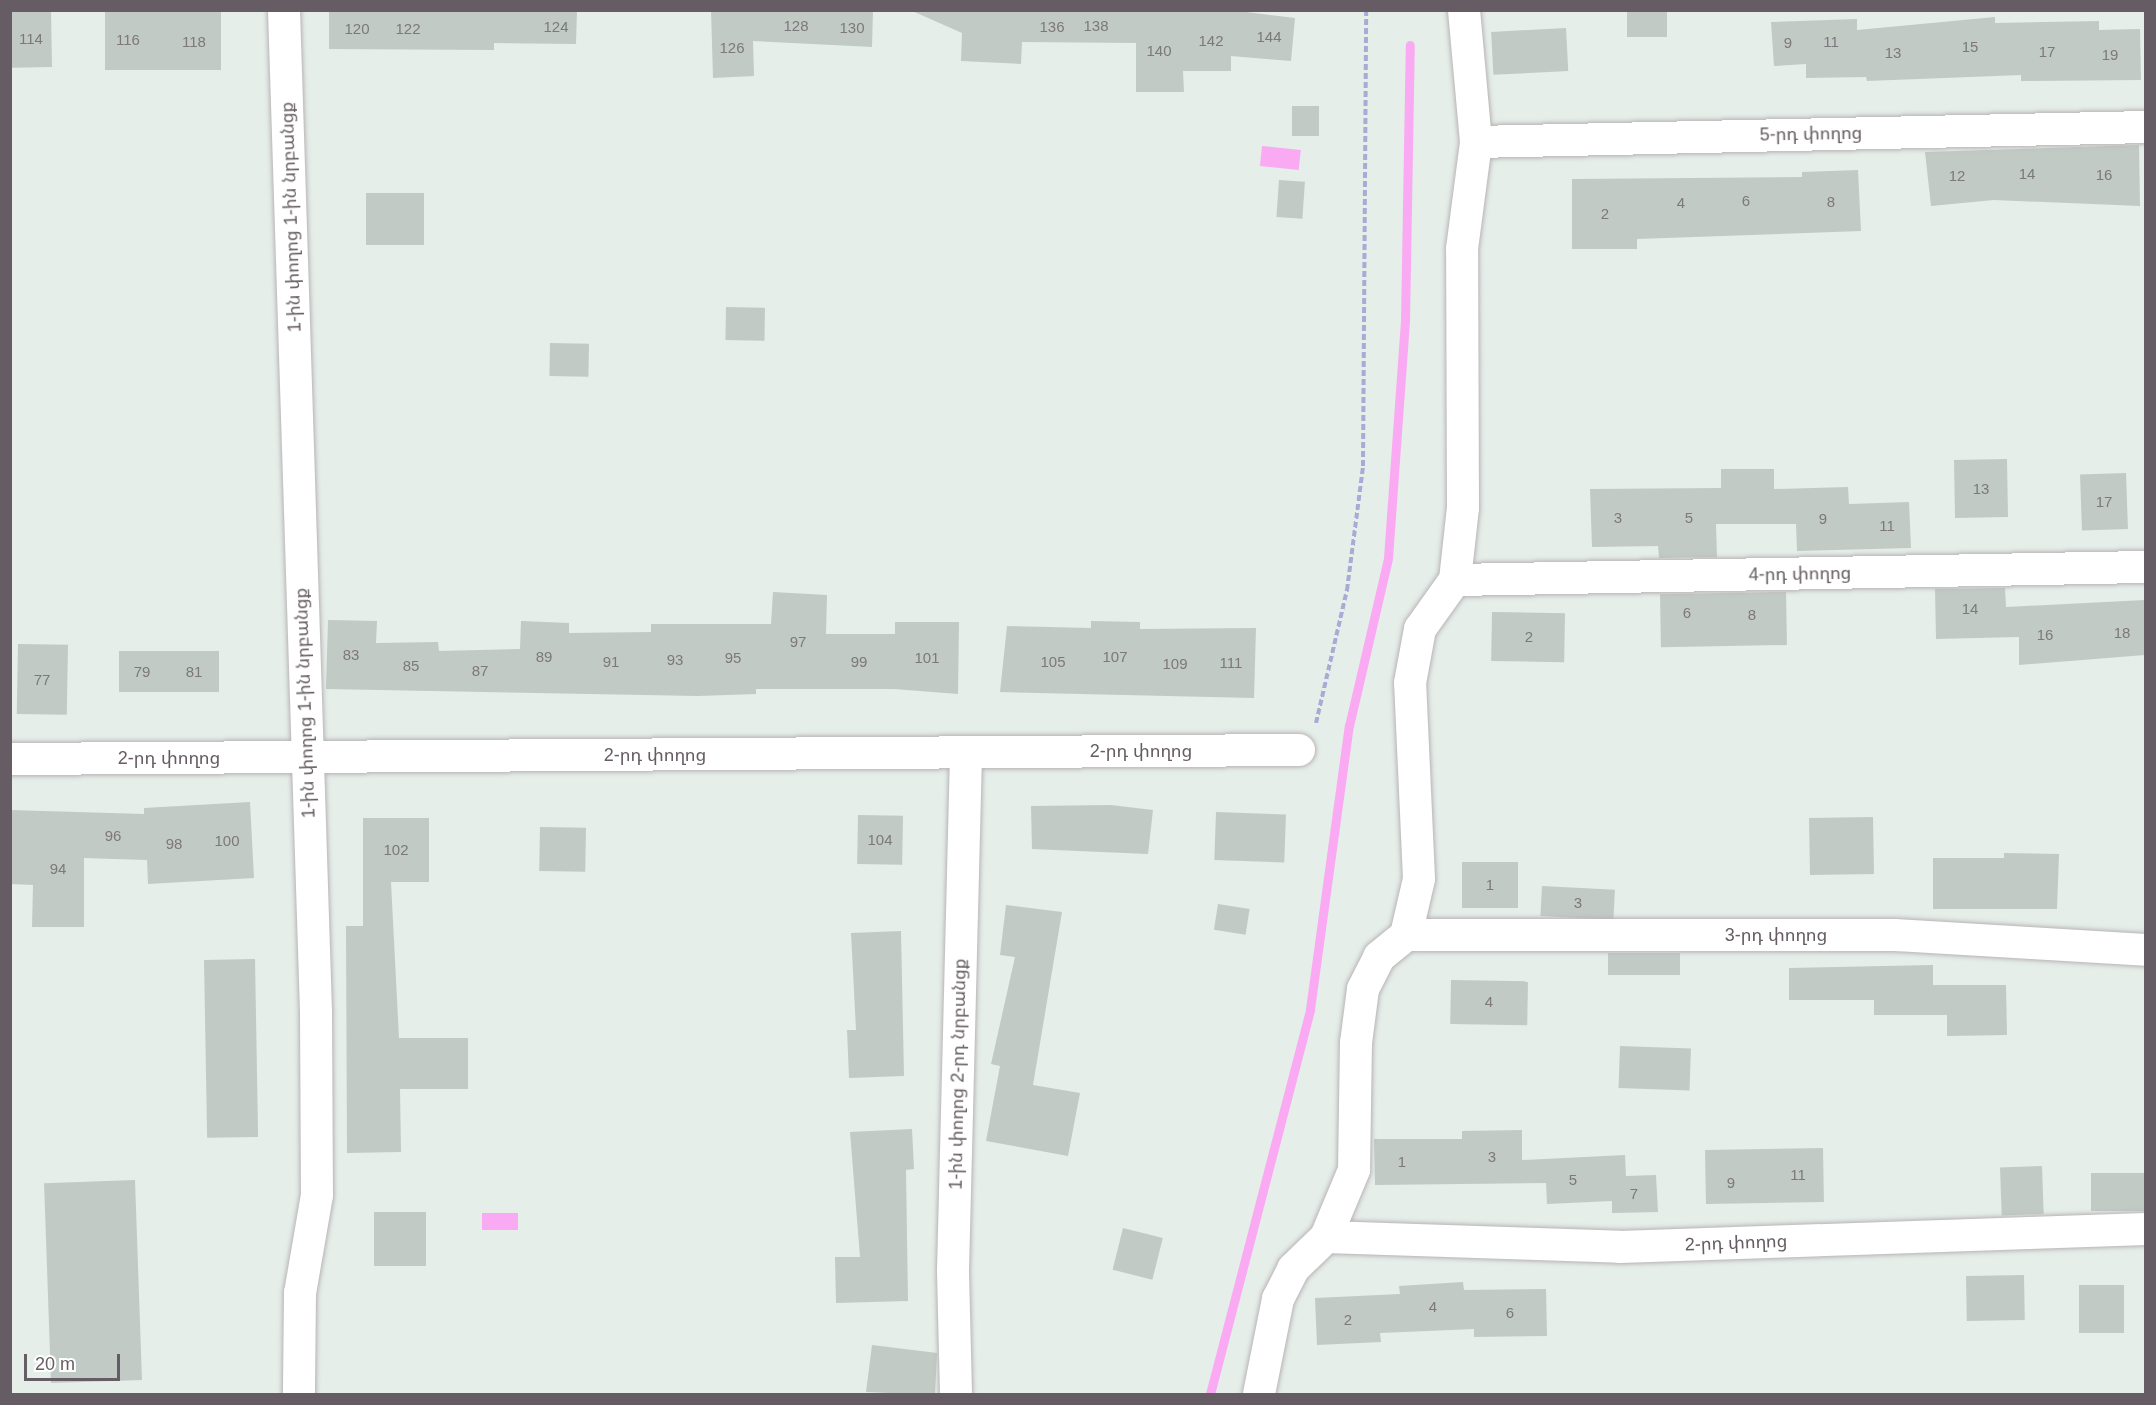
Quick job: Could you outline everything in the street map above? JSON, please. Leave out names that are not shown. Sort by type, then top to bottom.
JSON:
[{"type":"street","name":"1-ին փողոց 1-ին նրբանցք","points":[[284,10],[307,757],[317,1195],[300,1293],[299,1395]]},
{"type":"street","points":[[1259,1395],[1278,1299],[1293,1269],[1326,1237],[1354,1170],[1356,1043],[1363,989],[1379,957],[1406,935],[1419,879],[1410,683],[1420,628],[1455,580],[1463,508],[1462,249],[1476,142],[1464,10]]},
{"type":"street","name":"5-րդ փողոց","points":[[1476,142],[2145,127]]},
{"type":"street","name":"4-րդ փողոց","points":[[1455,580],[2145,567]]},
{"type":"street","name":"2-րդ փողոց","points":[[10,759],[1299,750]]},
{"type":"street","name":"1-ին փողոց 2-րդ նրբանցք","points":[[957,1395],[953,1271],[966,753]]},
{"type":"street","name":"3-րդ փողոց","points":[[1406,935],[1895,935],[2145,950]]},
{"type":"street","name":"2-րդ փողոց","points":[[1326,1237],[1620,1247],[2145,1229]]},
{"type":"path","points":[[1299,750],[1313,736],[1347,590],[1363,466],[1366,10]]},
{"type":"shaded area","points":[[1262,146],[1301,150],[1299,170],[1260,166]]},
{"type":"shaded area","points":[[482,1213],[518,1213],[518,1230],[482,1230]]},
{"type":"building","points":[[51,10],[52,67],[11,68],[10,11]]},
{"type":"building","points":[[105,10],[221,10],[221,70],[105,70]]},
{"type":"building","points":[[329,10],[577,10],[576,44],[494,43],[494,50],[329,49]]},
{"type":"building","points":[[711,10],[873,10],[872,47],[753,41],[754,76],[713,78]]},
{"type":"building","points":[[910,10],[1231,10],[1295,18],[1291,61],[1231,56],[1231,71],[1183,71],[1184,92],[1136,92],[1136,43],[1022,42],[1021,64],[961,61],[962,33]]},
{"type":"building","points":[[1627,10],[1667,10],[1667,37],[1627,37]]},
{"type":"building","points":[[1995,17],[1995,23],[2099,21],[2099,30],[2140,29],[2141,80],[2021,81],[2021,75],[1867,81],[1866,77],[1806,78],[1806,64],[1774,66],[1771,22],[1857,19],[1857,30]]},
{"type":"building","points":[[1566,28],[1568,71],[1493,75],[1491,32]]},
{"type":"building","points":[[1292,106],[1319,106],[1319,136],[1292,136]]},
{"type":"building","points":[[2139,145],[2140,206],[1994,200],[1931,206],[1925,152]]},
{"type":"building","points":[[1858,170],[1861,231],[1637,239],[1637,249],[1572,249],[1572,179],[1802,177],[1802,172]]},
{"type":"building","points":[[1279,180],[1305,182],[1302,219],[1276,217]]},
{"type":"building","points":[[366,193],[424,193],[424,245],[366,245]]},
{"type":"building","points":[[726,307],[765,308],[764,341],[725,340]]},
{"type":"building","points":[[550,343],[589,344],[588,377],[549,376]]},
{"type":"building","points":[[2007,459],[2008,517],[1955,518],[1954,460]]},
{"type":"building","points":[[1721,469],[1774,469],[1774,489],[1848,487],[1849,504],[1909,502],[1911,548],[1797,551],[1796,524],[1716,524],[1717,557],[1659,558],[1658,546],[1592,547],[1590,489],[1721,488]]},
{"type":"building","points":[[2126,473],[2128,529],[2082,531],[2080,475]]},
{"type":"building","points":[[2005,588],[2006,607],[2145,600],[2145,655],[2019,665],[2019,637],[1936,639],[1935,589]]},
{"type":"building","points":[[773,592],[827,595],[826,634],[895,634],[895,622],[959,622],[958,694],[894,689],[756,689],[756,694],[698,696],[326,689],[328,620],[377,621],[376,643],[438,642],[439,651],[520,649],[521,621],[569,623],[569,633],[651,632],[651,624],[771,624]]},
{"type":"building","points":[[1786,592],[1787,645],[1661,647],[1660,594]]},
{"type":"building","points":[[1492,612],[1565,613],[1564,662],[1491,661]]},
{"type":"building","points":[[1091,621],[1140,622],[1140,629],[1256,628],[1254,698],[1000,692],[1007,626],[1091,628]]},
{"type":"building","points":[[18,644],[68,645],[67,715],[17,714]]},
{"type":"building","points":[[119,651],[219,651],[219,692],[119,692]]},
{"type":"building","points":[[250,802],[254,878],[148,884],[147,860],[84,858],[84,927],[32,927],[33,885],[10,884],[10,810],[144,814],[144,808]]},
{"type":"building","points":[[1111,805],[1153,810],[1148,854],[1032,849],[1031,806]]},
{"type":"building","points":[[1216,812],[1286,814],[1284,862],[1214,860]]},
{"type":"building","points":[[858,815],[903,816],[902,865],[857,864]]},
{"type":"building","points":[[1873,817],[1874,874],[1810,875],[1809,818]]},
{"type":"building","points":[[363,818],[429,818],[429,882],[391,882],[399,1038],[468,1038],[468,1089],[400,1089],[401,1152],[347,1153],[346,926],[363,926]]},
{"type":"building","points":[[540,827],[586,828],[585,872],[539,871]]},
{"type":"building","points":[[2004,853],[2059,854],[2057,909],[1933,909],[1933,858],[2004,858]]},
{"type":"building","points":[[1462,862],[1518,862],[1518,908],[1462,908]]},
{"type":"building","points":[[1542,886],[1615,890],[1613,920],[1540,916]]},
{"type":"building","points":[[1218,904],[1250,909],[1246,935],[1214,930]]},
{"type":"building","points":[[1006,905],[1062,912],[1033,1085],[1080,1093],[1068,1156],[986,1141],[1000,1066],[991,1064],[1015,957],[1000,955]]},
{"type":"building","points":[[901,931],[904,1076],[849,1078],[847,1030],[856,1030],[851,933]]},
{"type":"building","points":[[1608,953],[1680,953],[1680,975],[1608,975]]},
{"type":"building","points":[[255,959],[258,1137],[207,1138],[204,960]]},
{"type":"building","points":[[1933,965],[1933,985],[2006,985],[2007,1035],[1947,1036],[1947,1015],[1874,1015],[1874,1000],[1789,1000],[1789,968]]},
{"type":"building","points":[[1451,980],[1528,981],[1527,1025],[1450,1024]]},
{"type":"building","points":[[1620,1046],[1691,1048],[1689,1090],[1619,1088]]},
{"type":"building","points":[[912,1129],[914,1169],[906,1170],[908,1301],[836,1303],[835,1257],[860,1257],[850,1132]]},
{"type":"building","points":[[1522,1130],[1522,1160],[1625,1155],[1626,1176],[1656,1175],[1658,1212],[1612,1213],[1612,1201],[1547,1204],[1546,1183],[1375,1185],[1374,1139],[1462,1139],[1462,1131]]},
{"type":"building","points":[[1823,1148],[1824,1202],[1706,1204],[1705,1150]]},
{"type":"building","points":[[2042,1166],[2044,1214],[2002,1215],[2000,1167]]},
{"type":"building","points":[[2091,1173],[2145,1173],[2145,1211],[2091,1211]]},
{"type":"building","points":[[135,1180],[142,1380],[51,1383],[44,1183]]},
{"type":"building","points":[[374,1212],[426,1212],[426,1266],[374,1266]]},
{"type":"building","points":[[1123,1228],[1163,1238],[1152,1280],[1113,1270]]},
{"type":"building","points":[[2024,1275],[2025,1320],[1967,1321],[1966,1276]]},
{"type":"building","points":[[1463,1282],[1464,1290],[1546,1289],[1547,1336],[1474,1337],[1474,1329],[1380,1333],[1381,1342],[1317,1345],[1315,1298],[1400,1294],[1399,1286]]},
{"type":"building","points":[[2079,1285],[2124,1285],[2124,1333],[2079,1333]]},
{"type":"building","points":[[872,1345],[937,1353],[935,1395],[866,1392]]},
{"type":"waterway","points":[[1210,1394],[1310,1009],[1349,726],[1388,558],[1405,321],[1410,45]]}]
